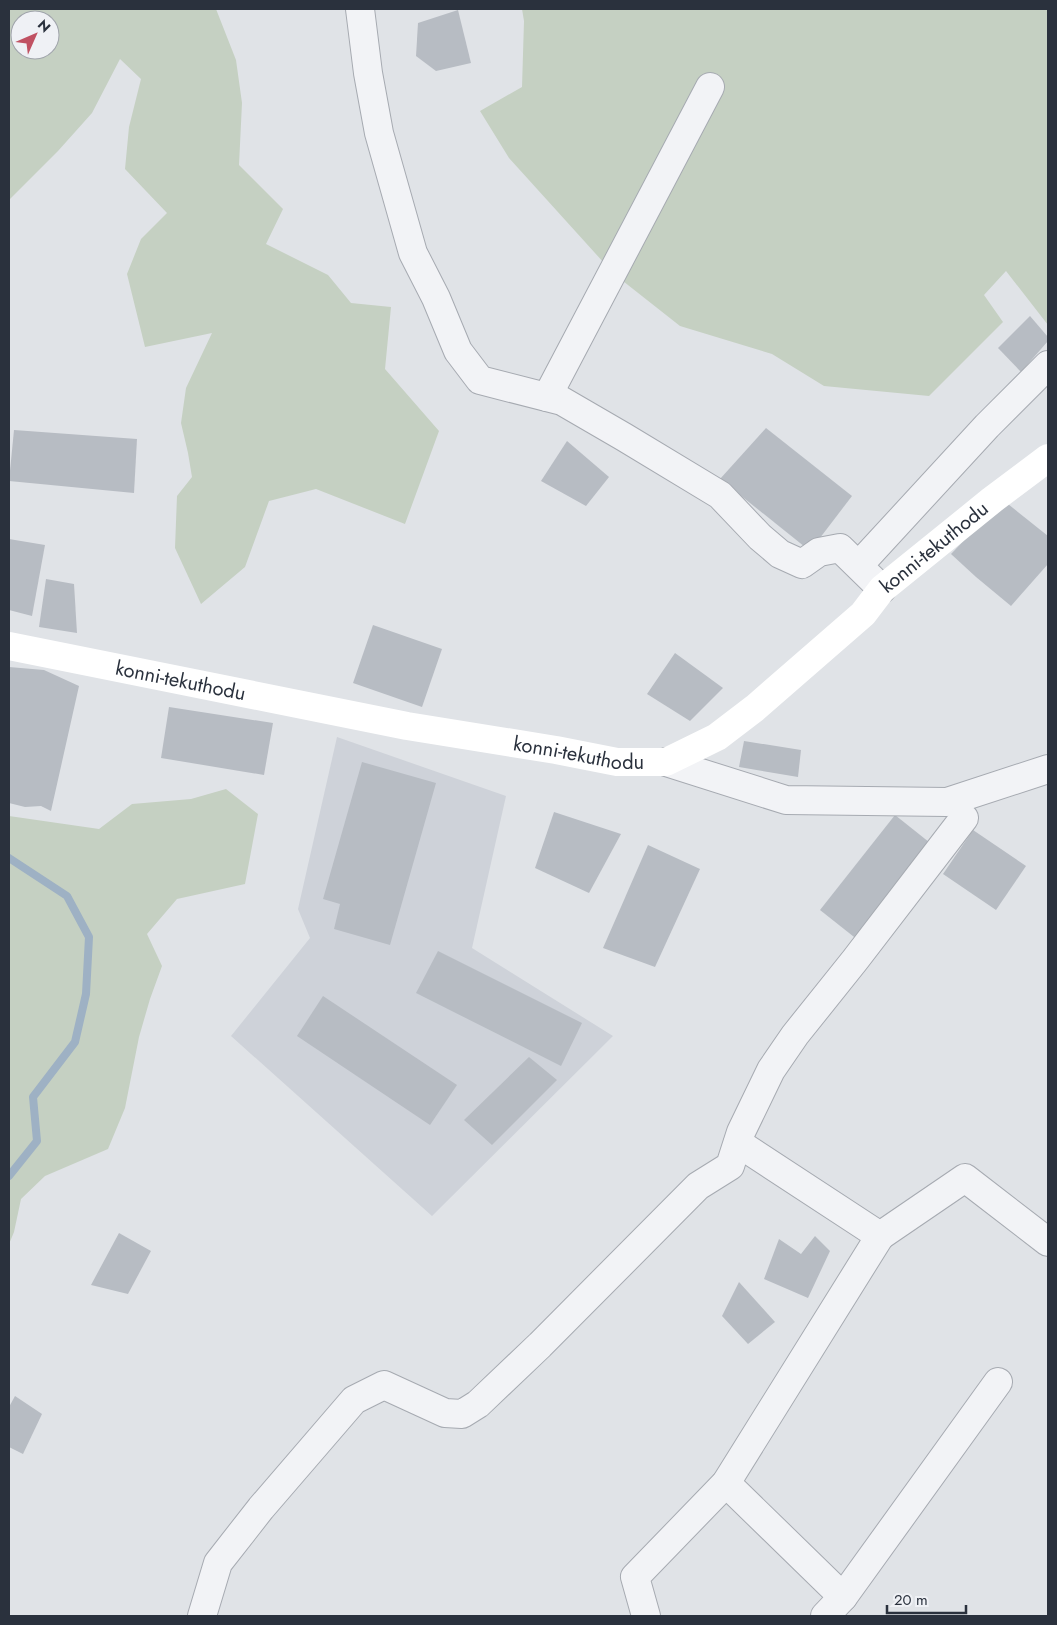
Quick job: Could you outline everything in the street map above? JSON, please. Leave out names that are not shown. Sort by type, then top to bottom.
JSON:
[{"type":"main road","name":"konni-tekuthodu","points":[[9,646],[407,726],[556,750],[617,762],[666,762],[717,737],[755,708],[863,614],[882,589],[992,500],[1048,458]]},
{"type":"street","points":[[360,9],[368,73],[379,133],[413,253],[436,298],[458,350],[480,380],[562,401],[720,495],[760,537],[780,554],[802,564],[819,552],[840,548],[882,589]]},
{"type":"street","points":[[547,397],[710,87]]},
{"type":"street","points":[[859,565],[987,426],[1048,366]]},
{"type":"street","points":[[666,762],[786,800],[947,802],[1048,769]]},
{"type":"street","points":[[202,1616],[218,1563],[261,1508],[354,1400],[384,1386],[445,1413],[462,1414],[478,1404],[540,1345],[698,1186],[730,1166],[741,1132],[771,1070],[795,1035],[964,818]]},
{"type":"street","points":[[738,1143],[880,1236]]},
{"type":"street","points":[[646,1616],[635,1577],[726,1483],[880,1236],[965,1178],[1048,1242]]},
{"type":"street","points":[[726,1483],[834,1607],[998,1382]]},
{"type":"shaded area","points":[[337,737],[506,796],[472,948],[613,1036],[432,1216],[231,1036],[310,938],[298,909]]},
{"type":"green space","points":[[9,9],[216,9],[236,60],[242,103],[239,165],[283,209],[266,244],[328,275],[351,303],[391,307],[385,369],[439,431],[405,524],[316,489],[269,501],[245,567],[201,604],[175,548],[177,496],[192,477],[181,423],[186,388],[212,333],[145,347],[127,274],[141,239],[167,213],[125,169],[129,127],[141,79],[120,59],[92,113],[58,151],[9,200]]},
{"type":"green space","points":[[522,9],[1048,9],[1048,325],[1006,271],[984,295],[1003,322],[929,396],[824,386],[772,354],[680,326],[614,274],[509,158],[480,111],[522,87],[524,21]]},
{"type":"green space","points":[[226,789],[258,814],[245,884],[177,899],[147,934],[162,966],[139,1037],[125,1108],[108,1149],[45,1176],[21,1199],[14,1232],[9,1244],[9,816],[99,829],[132,804],[191,799]]},
{"type":"building","points":[[458,10],[471,63],[436,71],[416,56],[418,23]]},
{"type":"building","points":[[1030,316],[1048,337],[1048,341],[1021,372],[998,348]]},
{"type":"building","points":[[766,428],[852,496],[810,551],[720,479]]},
{"type":"building","points":[[14,430],[137,439],[134,493],[9,481]]},
{"type":"building","points":[[567,441],[609,477],[586,506],[541,481]]},
{"type":"building","points":[[1003,500],[1048,536],[1048,564],[1011,606],[951,554]]},
{"type":"building","points":[[9,539],[45,545],[32,616],[9,610]]},
{"type":"building","points":[[46,579],[74,584],[77,633],[39,627]]},
{"type":"building","points":[[373,625],[442,649],[422,707],[353,683]]},
{"type":"building","points":[[675,653],[723,688],[690,721],[647,694]]},
{"type":"building","points":[[9,667],[44,670],[79,686],[51,811],[41,806],[25,807],[9,803]]},
{"type":"building","points":[[169,707],[273,723],[264,775],[161,758]]},
{"type":"building","points":[[744,741],[801,750],[798,777],[739,767]]},
{"type":"building","points":[[362,762],[436,783],[390,945],[334,929],[340,904],[323,899]]},
{"type":"building","points":[[554,812],[621,834],[589,893],[535,868]]},
{"type":"building","points":[[895,815],[944,854],[868,948],[820,910]]},
{"type":"building","points":[[973,830],[1026,866],[996,910],[943,874]]},
{"type":"building","points":[[648,845],[700,869],[655,967],[603,948]]},
{"type":"building","points":[[438,951],[582,1023],[561,1066],[416,993]]},
{"type":"building","points":[[323,996],[457,1085],[430,1125],[297,1036]]},
{"type":"building","points":[[529,1057],[557,1080],[492,1145],[464,1120]]},
{"type":"building","points":[[119,1233],[151,1251],[128,1294],[91,1285]]},
{"type":"building","points":[[815,1236],[830,1251],[808,1298],[764,1279],[779,1239],[801,1254]]},
{"type":"building","points":[[739,1282],[775,1322],[748,1344],[722,1316]]},
{"type":"building","points":[[15,1396],[42,1414],[23,1454],[9,1447],[9,1407]]},
{"type":"waterway","points":[[9,858],[67,896],[89,937],[86,994],[75,1042],[33,1097],[37,1141],[9,1176]]}]
